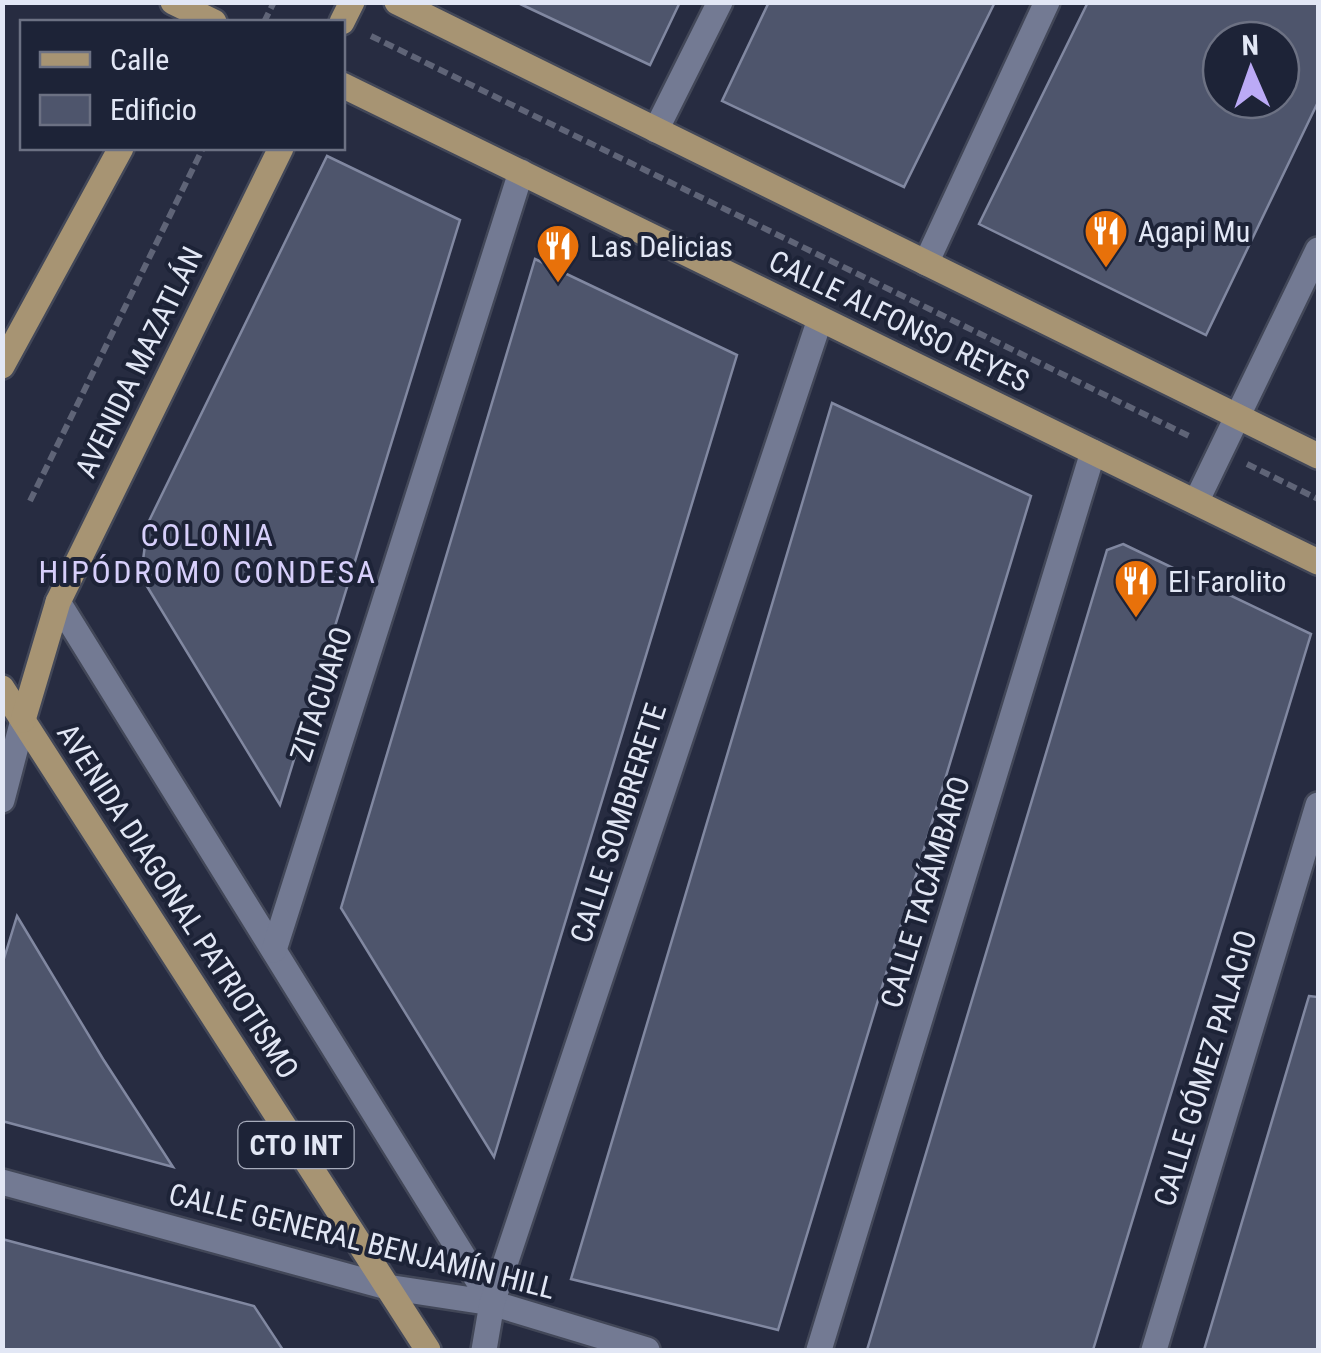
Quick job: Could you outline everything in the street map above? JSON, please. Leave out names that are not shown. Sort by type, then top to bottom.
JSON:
[{"type":"main road","points":[[397,2],[1318,456]]},
{"type":"main road","points":[[185,10],[209,20]]},
{"type":"main road","name":"CALLE ALFONSO REYES","points":[[345,86],[1318,562]]},
{"type":"main road","points":[[2,366],[119,150]]},
{"type":"main road","name":"AVENIDA MAZATLÁN","points":[[23,720],[58,602],[279,150]]},
{"type":"main road","name":"AVENIDA DIAGONAL PATRIOTISMO","points":[[2,688],[428,1350]]},
{"type":"street","points":[[656,130],[720,2]]},
{"type":"street","points":[[926,263],[1047,2]]},
{"type":"street","name":"ZITACUARO","points":[[274,950],[520,172]]},
{"type":"street","points":[[1196,502],[1318,250]]},
{"type":"street","name":"CALLE SOMBRERETE","points":[[484,1350],[492,1303],[820,318]]},
{"type":"street","name":"CALLE TACÁMBARO","points":[[820,1350],[1092,452]]},
{"type":"street","points":[[58,602],[492,1303]]},
{"type":"street","points":[[2,800],[23,720]]},
{"type":"street","name":"CALLE GÓMEZ PALACIO","points":[[1154,1350],[1318,805]]},
{"type":"street","name":"CALLE GENERAL BENJAMÍN HILL","points":[[2,1182],[387,1287],[492,1303],[647,1350]]},
{"type":"path","points":[[345,23],[1318,498]]},
{"type":"path","points":[[30,501],[203,150]]},
{"type":"building","points":[[516,2],[680,2],[650,65]]},
{"type":"building","points":[[769,2],[995,2],[904,187],[722,101]]},
{"type":"building","points":[[1088,2],[1318,2],[1318,102],[1206,335],[979,224]]},
{"type":"building","points":[[327,156],[460,220],[280,805],[145,583],[143,560],[148,523]]},
{"type":"building","points":[[535,259],[737,355],[494,1157],[341,908]]},
{"type":"building","points":[[832,403],[1031,496],[778,1330],[571,1279]]},
{"type":"building","points":[[1123,544],[1311,634],[1093,1350],[867,1350],[1107,550]]},
{"type":"building","points":[[17,916],[173,1167],[2,1121],[2,965]]},
{"type":"building","points":[[1309,996],[1318,997],[1318,1350],[1204,1350]]},
{"type":"building","points":[[2,1239],[254,1306],[283,1350],[2,1350]]},
{"type":"place","name":"Agapi Mu","points":[[1106,269]]},
{"type":"place","name":"Las Delicias","points":[[558,284]]},
{"type":"place","name":"El Farolito","points":[[1136,619]]},
{"type":"district","name":"COLONIA HIPÓDROMO CONDESA","points":[[208,554]]}]
